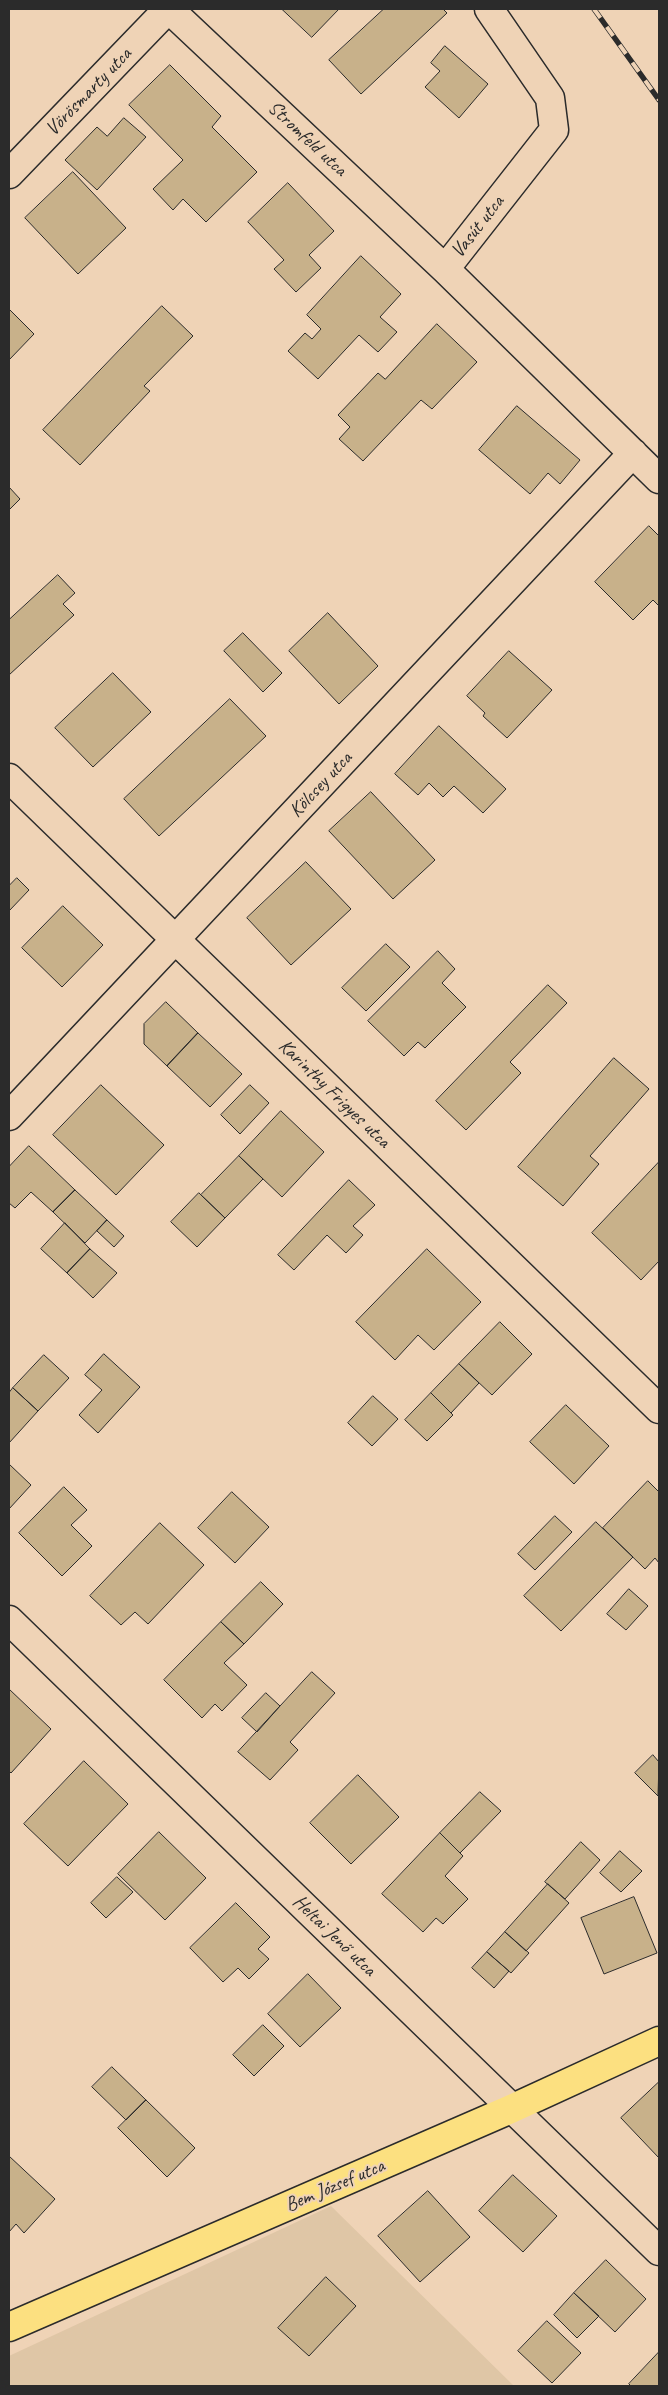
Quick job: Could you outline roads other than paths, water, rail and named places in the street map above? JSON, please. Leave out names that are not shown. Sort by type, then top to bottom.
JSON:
[{"type":"main road","name":"Bem József utca","points":[[9,2327],[511,2109],[659,2041]]},
{"type":"street","name":"Vörösmarty utca","points":[[9,174],[169,9]]},
{"type":"street","name":"Stromfeld utca","points":[[169,9],[445,270]]},
{"type":"street","name":"Vasút utca","points":[[489,9],[550,98],[554,130],[445,270],[659,479]]},
{"type":"street","name":"Kölcsey utca","points":[[9,1116],[633,453]]},
{"type":"street","name":"Karinthy Frigyes utca","points":[[9,778],[659,1410]]},
{"type":"street","name":"Heltai Jenő utca","points":[[9,1620],[659,2251]]},
{"type":"railway","points":[[594,9],[659,100]]}]
